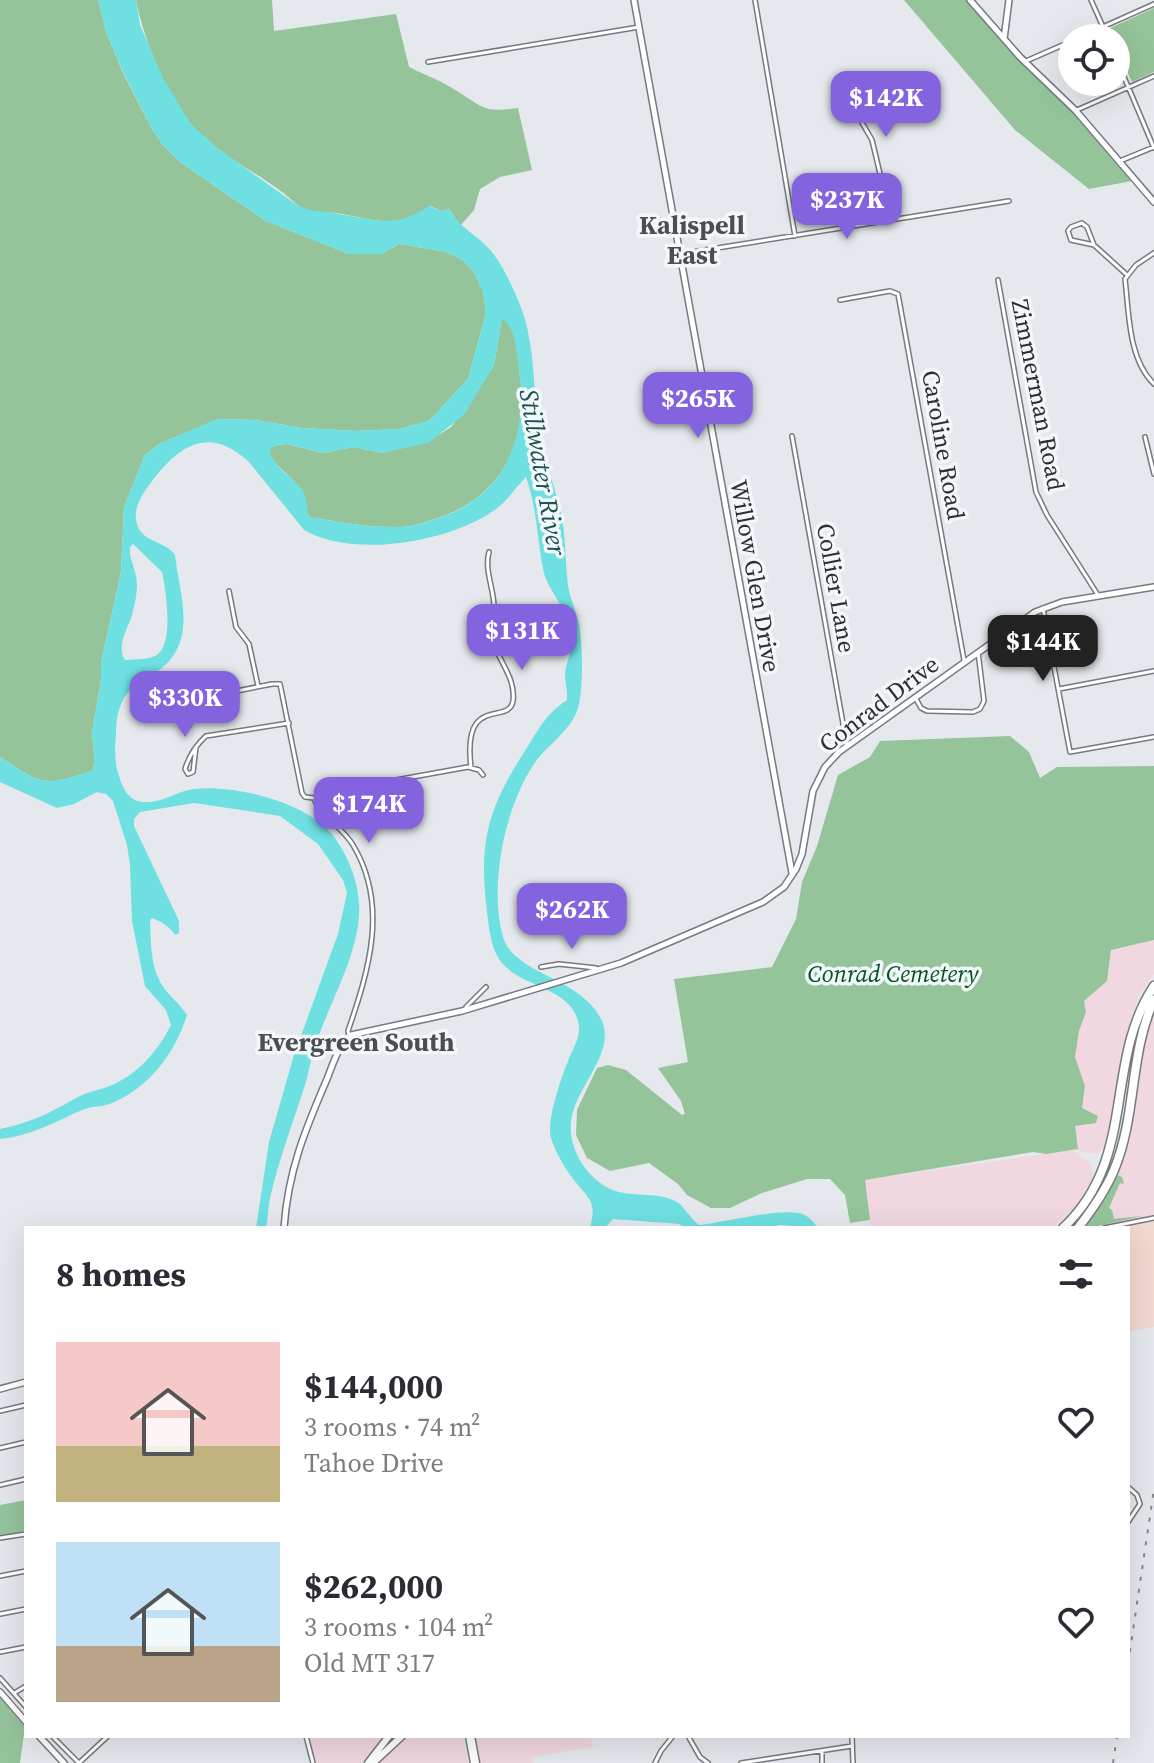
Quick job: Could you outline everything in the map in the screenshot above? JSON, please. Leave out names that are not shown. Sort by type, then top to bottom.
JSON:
[{"type":"highway","points":[[1065,1226],[1083,1206],[1104,1168],[1113,1140],[1130,1040],[1141,1008],[1154,986]]},
{"type":"highway","points":[[1079,1226],[1101,1196],[1114,1169],[1126,1122],[1139,1042],[1154,1000]]},
{"type":"highway","points":[[470,1738],[475,1763]]},
{"type":"main road","name":"Willow Glen Drive","points":[[634,0],[793,875]]},
{"type":"main road","points":[[970,0],[1004,40],[1076,111],[1154,202]]},
{"type":"main road","points":[[1004,40],[1009,0]]},
{"type":"main road","name":"Conrad Drive","points":[[793,875],[802,854],[810,801],[816,783],[825,767],[847,746],[1043,608],[1154,587]]},
{"type":"main road","points":[[284,1226],[287,1190],[298,1148],[339,1051],[349,1036],[458,1012],[636,957],[763,902],[779,891],[793,875]]},
{"type":"main road","points":[[0,1389],[24,1383]]},
{"type":"main road","points":[[0,1692],[24,1720]]},
{"type":"main road","points":[[42,1738],[64,1763]]},
{"type":"main road","points":[[370,1763],[388,1738]]},
{"type":"main road","points":[[370,1763],[400,1738]]},
{"type":"street","points":[[755,0],[795,236]]},
{"type":"street","points":[[1091,0],[1102,24]]},
{"type":"street","points":[[1110,24],[1154,4]]},
{"type":"street","points":[[428,62],[639,27]]},
{"type":"street","points":[[1026,61],[1058,47]]},
{"type":"street","points":[[1130,87],[1154,76]]},
{"type":"street","points":[[1118,162],[1154,148],[1130,89]]},
{"type":"street","points":[[891,220],[872,140],[861,121],[861,112],[866,108],[929,92]]},
{"type":"street","points":[[1076,111],[1109,96]]},
{"type":"street","points":[[680,254],[1009,201]]},
{"type":"street","points":[[1094,245],[1071,240],[1068,231],[1082,223],[1087,227],[1094,245],[1126,275],[1136,350],[1145,373],[1154,384]]},
{"type":"street","points":[[1126,275],[1154,253]]},
{"type":"street","name":"Zimmerman Road","points":[[998,280],[1036,492],[1047,515],[1099,596]]},
{"type":"street","name":"Caroline Road","points":[[840,300],[890,291],[898,294],[965,662]]},
{"type":"street","name":"Collier Lane","points":[[792,436],[847,746]]},
{"type":"street","points":[[1145,437],[1154,474]]},
{"type":"street","points":[[471,767],[469,748],[474,724],[479,718],[507,710],[513,698],[507,666],[494,642],[495,609],[487,562],[489,552]]},
{"type":"street","points":[[229,591],[236,627],[249,644],[258,686]]},
{"type":"street","points":[[1043,608],[1070,752],[1154,737]]},
{"type":"street","points":[[915,697],[921,708],[927,711],[973,712],[980,709],[984,701],[978,652]]},
{"type":"street","points":[[1058,689],[1154,671]]},
{"type":"street","points":[[201,698],[280,684],[305,797],[314,798],[324,793],[471,767],[483,775]]},
{"type":"street","points":[[196,747],[193,772],[188,774],[185,769],[196,747],[206,736],[289,723]]},
{"type":"street","points":[[314,798],[316,805],[342,829],[356,851],[374,903],[371,948],[349,1036]]},
{"type":"street","points":[[541,967],[559,964],[608,967]]},
{"type":"street","points":[[458,1012],[486,987]]},
{"type":"street","points":[[1114,1226],[1154,1218]]},
{"type":"street","points":[[0,1411],[24,1405]]},
{"type":"street","points":[[0,1448],[24,1442]]},
{"type":"street","points":[[0,1485],[24,1479]]},
{"type":"street","points":[[1130,1489],[1137,1495],[1140,1504],[1130,1519]]},
{"type":"street","points":[[0,1538],[24,1534]]},
{"type":"street","points":[[0,1576],[24,1571]]},
{"type":"street","points":[[0,1614],[24,1609]]},
{"type":"street","points":[[0,1652],[24,1647]]},
{"type":"street","points":[[0,1678],[24,1705]]},
{"type":"street","points":[[14,1694],[24,1687]]},
{"type":"street","points":[[56,1738],[79,1763],[106,1738]]},
{"type":"street","points":[[307,1738],[313,1763]]},
{"type":"street","points":[[655,1763],[671,1738]]},
{"type":"street","points":[[689,1738],[700,1757],[708,1763]]},
{"type":"street","points":[[852,1738],[853,1763]]},
{"type":"street","points":[[741,1763],[852,1746]]},
{"type":"street","points":[[822,1750],[822,1763]]},
{"type":"shaded area","points":[[1154,940],[1154,974],[1139,995],[1128,1027],[1106,1146],[1096,1154],[1076,1150],[1075,1126],[1096,1123],[1082,1108],[1085,1086],[1075,1058],[1086,1012],[1084,1001],[1107,981],[1111,950]]},
{"type":"shaded area","points":[[1154,1010],[1154,1216],[1087,1226],[1115,1176],[1140,1047]]},
{"type":"shaded area","points":[[1073,1150],[1091,1164],[1094,1177],[1075,1208],[1053,1226],[871,1226],[864,1180]]},
{"type":"shaded area","points":[[1154,1221],[1154,1327],[1130,1332],[1130,1226]]},
{"type":"shaded area","points":[[385,1738],[361,1763],[315,1763],[309,1739]]},
{"type":"shaded area","points":[[404,1738],[463,1738],[468,1763],[379,1763]]},
{"type":"shaded area","points":[[475,1738],[591,1738],[593,1747],[532,1757],[533,1763],[480,1763]]},
{"type":"green space","points":[[0,0],[98,0],[107,34],[123,73],[153,131],[180,162],[266,221],[349,254],[381,254],[399,244],[447,252],[464,261],[475,274],[483,291],[486,313],[468,379],[429,421],[399,429],[355,431],[218,419],[159,444],[145,455],[124,507],[121,572],[101,663],[92,733],[95,763],[92,771],[53,781],[35,778],[0,757]]},
{"type":"green space","points":[[136,0],[272,0],[274,31],[396,14],[409,67],[485,108],[518,108],[532,170],[500,177],[480,189],[474,210],[460,226],[449,209],[442,211],[430,206],[394,221],[306,210],[221,151],[189,122],[156,64]]},
{"type":"green space","points":[[904,0],[966,0],[1027,68],[1072,111],[1132,181],[1089,189],[1015,130]]},
{"type":"green space","points":[[1154,8],[1154,72],[1132,82],[1130,24],[1119,24]]},
{"type":"green space","points":[[502,318],[514,336],[522,399],[515,442],[508,461],[496,479],[463,507],[421,524],[405,527],[365,526],[309,517],[294,481],[271,459],[269,449],[287,444],[323,453],[354,447],[382,453],[440,434],[451,427],[494,365]]},
{"type":"green space","name":"Conrad Cemetery","points":[[1010,736],[1029,752],[1040,778],[1057,767],[1154,766],[1154,940],[1111,950],[1107,981],[1084,1001],[1086,1012],[1075,1057],[1085,1086],[1082,1108],[1098,1116],[1096,1123],[1075,1126],[1078,1149],[1046,1154],[1033,1152],[865,1180],[870,1220],[850,1223],[845,1195],[830,1179],[807,1179],[762,1193],[730,1208],[711,1208],[687,1195],[678,1184],[649,1163],[610,1171],[587,1158],[576,1135],[577,1110],[597,1068],[608,1065],[626,1070],[682,1115],[685,1114],[681,1101],[658,1068],[688,1062],[674,979],[772,967],[796,919],[802,882],[817,846],[838,775],[870,757],[880,741]]},
{"type":"green space","points":[[1118,1175],[1124,1184],[1120,1183],[1109,1208],[1114,1219],[1143,1216],[1087,1226],[1086,1223]]},
{"type":"green space","points":[[24,1500],[24,1531],[0,1536],[0,1505]]},
{"type":"green space","points":[[0,1698],[24,1726],[24,1734],[20,1763],[0,1763]]},
{"type":"water","name":"Stillwater River","points":[[98,0],[136,0],[140,25],[163,78],[190,123],[216,147],[297,205],[386,221],[406,218],[429,206],[442,211],[449,209],[500,263],[520,305],[529,338],[540,437],[563,522],[568,585],[580,628],[582,666],[577,711],[532,767],[507,827],[498,896],[503,937],[520,960],[580,995],[602,1021],[605,1033],[603,1046],[571,1122],[573,1145],[591,1175],[619,1192],[673,1200],[699,1225],[789,1212],[805,1215],[816,1226],[682,1226],[613,1219],[607,1226],[590,1226],[592,1204],[566,1169],[553,1144],[550,1131],[552,1111],[578,1037],[578,1021],[565,1001],[512,972],[499,959],[490,932],[484,864],[490,824],[504,787],[540,727],[567,700],[565,675],[571,649],[570,638],[562,608],[545,575],[526,477],[496,509],[454,530],[402,543],[349,544],[304,530],[249,462],[221,444],[208,442],[184,449],[173,458],[149,485],[137,509],[136,520],[142,533],[175,555],[183,623],[179,645],[171,659],[132,688],[124,698],[116,733],[117,771],[127,793],[142,802],[157,801],[193,789],[227,789],[284,803],[317,820],[342,849],[352,870],[359,903],[354,944],[315,1046],[274,1183],[266,1226],[256,1226],[269,1142],[294,1055],[338,934],[347,893],[343,880],[318,844],[280,816],[194,803],[140,812],[134,819],[134,826],[179,921],[179,933],[175,935],[162,923],[152,918],[150,920],[155,970],[165,989],[187,1015],[182,1029],[159,1067],[126,1096],[109,1104],[82,1110],[32,1132],[0,1139],[0,1129],[42,1116],[80,1096],[110,1086],[138,1069],[160,1044],[171,1025],[166,1010],[145,986],[132,921],[127,845],[113,801],[106,794],[97,792],[74,804],[57,808],[0,782],[0,757],[25,773],[44,780],[63,780],[92,771],[95,763],[92,733],[101,663],[121,572],[124,507],[145,455],[159,444],[217,419],[355,431],[399,429],[429,421],[468,379],[486,313],[483,291],[475,274],[464,261],[447,252],[399,244],[381,254],[349,254],[266,221],[180,162],[163,145],[123,72],[107,34]],"holes":[[[502,319],[515,344],[521,387],[520,411],[510,456],[485,492],[466,506],[411,526],[366,526],[309,517],[303,491],[279,467],[270,449],[287,444],[323,453],[354,447],[382,453],[428,443],[464,415],[494,365]],[[133,544],[162,572],[167,603],[166,640],[157,655],[125,660],[122,642],[137,592],[130,547]]]},
{"type":"railway","points":[[1130,1651],[1154,1489]]},
{"type":"railway","points":[[1113,1763],[1117,1738]]},
{"type":"district","name":"Kalispell East","points":[[692,240]]},
{"type":"district","name":"Evergreen South","points":[[356,1042]]}]
